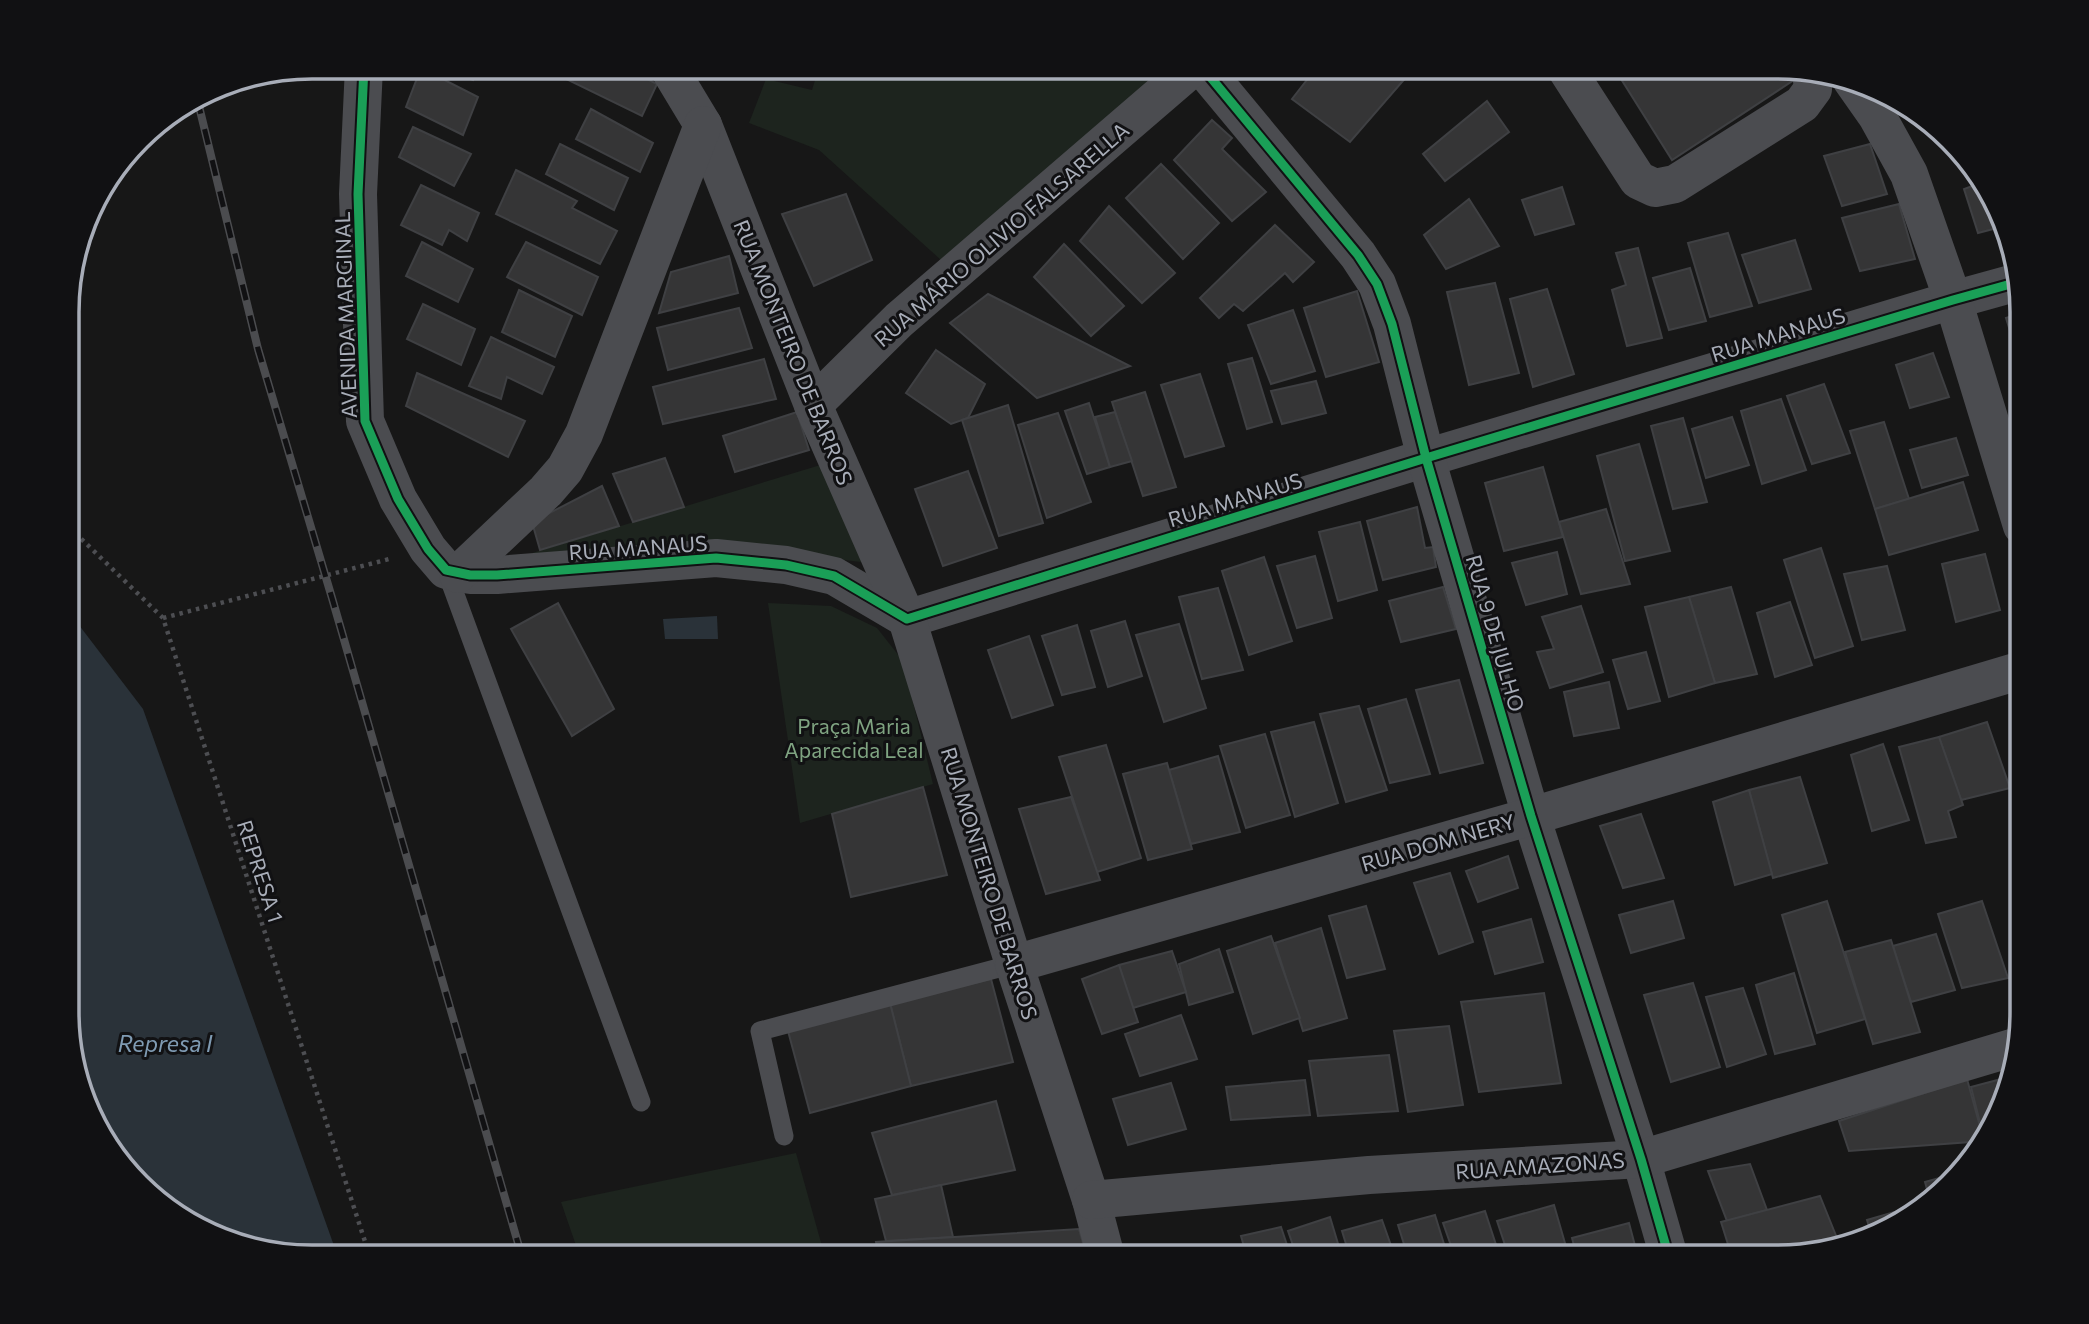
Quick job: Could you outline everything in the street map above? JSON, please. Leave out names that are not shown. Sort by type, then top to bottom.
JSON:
[{"type":"street","name":"AVENIDA MARGINAL","points":[[363,79],[358,194],[365,421],[398,499],[444,564]]},
{"type":"street","name":"RUA MONTEIRO DE BARROS","points":[[676,79],[703,125],[813,405],[907,619],[1014,964],[1091,1200],[1102,1245]]},
{"type":"street","name":"RUA MÁRIO OLIVIO FALSARELLA","points":[[813,405],[899,320],[1178,79]]},
{"type":"street","name":"RUA 9 DE JULHO","points":[[1213,79],[1358,255],[1377,284],[1392,324],[1426,458],[1531,816],[1665,1245]]},
{"type":"street","points":[[1581,79],[1638,180],[1655,188],[1675,184],[1802,104],[1813,89],[1812,82]]},
{"type":"street","points":[[1863,96],[1909,174],[1953,300],[2010,487]]},
{"type":"street","points":[[444,564],[546,492],[565,469],[584,434],[703,125]]},
{"type":"street","name":"RUA MANAUS","points":[[444,564],[497,575],[716,558],[750,560],[834,576],[907,619],[1426,458],[2008,285]]},
{"type":"street","name":"RUA DOM NERY","points":[[1014,964],[1531,816],[2010,674]]},
{"type":"street","name":"RUA AMAZONAS","points":[[1091,1200],[1368,1175],[1640,1158],[2007,1050]]},
{"type":"lane","points":[[444,564],[641,1102]]},
{"type":"lane","points":[[784,1136],[760,1031],[1014,964]]},
{"type":"path","points":[[163,618],[444,564]]},
{"type":"green space","points":[[766,79],[812,90],[815,79],[1158,79],[941,260],[819,150],[749,123]]},
{"type":"green space","points":[[827,463],[868,563],[746,547],[529,554]]},
{"type":"green space","name":"Praça Maria Aparecida Leal","points":[[768,603],[831,606],[877,628],[903,661],[933,784],[800,823]]},
{"type":"green space","points":[[796,1153],[822,1245],[576,1245],[561,1202]]},
{"type":"water","points":[[717,616],[718,639],[665,639],[663,619]]},
{"type":"water","name":"Represa I","points":[[79,625],[143,709],[334,1245],[267,1241],[237,1233],[182,1206],[137,1166],[118,1142],[97,1101],[87,1072],[79,1012]]},
{"type":"building","points":[[417,79],[443,79],[478,97],[463,135],[406,107]]},
{"type":"building","points":[[566,79],[647,79],[657,84],[642,116]]},
{"type":"building","points":[[1308,79],[1405,79],[1350,142],[1292,99]]},
{"type":"building","points":[[1621,79],[1794,80],[1672,160]]},
{"type":"building","points":[[1487,101],[1509,132],[1445,181],[1423,154]]},
{"type":"building","points":[[591,109],[653,143],[640,172],[576,139]]},
{"type":"building","points":[[1212,120],[1232,138],[1222,149],[1266,192],[1232,221],[1174,160]]},
{"type":"building","points":[[413,127],[471,154],[454,186],[399,157]]},
{"type":"building","points":[[560,144],[628,178],[614,210],[546,174]]},
{"type":"building","points":[[1870,144],[1887,194],[1842,206],[1824,156]]},
{"type":"building","points":[[1161,164],[1219,223],[1183,259],[1126,198]]},
{"type":"building","points":[[516,170],[577,201],[572,208],[617,231],[600,264],[496,214]]},
{"type":"building","points":[[421,185],[479,213],[467,241],[449,230],[442,245],[401,225]]},
{"type":"building","points":[[1973,186],[1994,229],[1978,233],[1964,189]]},
{"type":"building","points":[[1562,187],[1574,224],[1535,235],[1522,200]]},
{"type":"building","points":[[846,194],[872,260],[814,286],[782,214]]},
{"type":"building","points":[[1469,199],[1499,246],[1446,269],[1424,235]]},
{"type":"building","points":[[1899,204],[1915,259],[1860,271],[1842,218]]},
{"type":"building","points":[[1109,206],[1175,273],[1142,303],[1080,241]]},
{"type":"building","points":[[1275,225],[1314,262],[1293,282],[1285,273],[1243,311],[1234,304],[1219,318],[1200,298]]},
{"type":"building","points":[[1728,233],[1752,306],[1710,317],[1688,243]]},
{"type":"building","points":[[1795,240],[1811,289],[1759,303],[1742,255]]},
{"type":"building","points":[[422,242],[473,269],[458,302],[406,276]]},
{"type":"building","points":[[526,242],[598,277],[582,315],[507,277]]},
{"type":"building","points":[[1064,244],[1124,306],[1091,336],[1034,277]]},
{"type":"building","points":[[1638,248],[1662,338],[1627,346],[1612,290],[1626,285],[1616,253]]},
{"type":"building","points":[[729,256],[738,293],[659,313],[671,272]]},
{"type":"building","points":[[1690,268],[1706,321],[1669,330],[1653,278]]},
{"type":"building","points":[[1495,283],[1519,373],[1469,385],[1447,292]]},
{"type":"building","points":[[1547,289],[1574,374],[1533,387],[1510,299]]},
{"type":"building","points":[[519,290],[572,316],[555,357],[502,332]]},
{"type":"building","points":[[1357,291],[1379,362],[1326,377],[1304,308]]},
{"type":"building","points":[[988,294],[1130,366],[1037,398],[950,323]]},
{"type":"building","points":[[423,304],[475,329],[461,365],[407,339]]},
{"type":"building","points":[[739,308],[752,348],[668,370],[657,328]]},
{"type":"building","points":[[1293,310],[1315,371],[1271,384],[1248,325]]},
{"type":"building","points":[[491,337],[554,367],[542,394],[507,377],[501,399],[469,386]]},
{"type":"building","points":[[936,350],[985,384],[968,418],[951,424],[906,393]]},
{"type":"building","points":[[1933,353],[1949,397],[1910,408],[1896,365]]},
{"type":"building","points":[[1252,358],[1272,422],[1247,429],[1228,364]]},
{"type":"building","points":[[764,359],[776,399],[663,424],[653,387]]},
{"type":"building","points":[[417,373],[525,421],[508,457],[406,406]]},
{"type":"building","points":[[1200,374],[1224,446],[1185,457],[1161,385]]},
{"type":"building","points":[[1316,381],[1326,413],[1282,424],[1271,391]]},
{"type":"building","points":[[1824,384],[1850,453],[1812,464],[1787,396]]},
{"type":"building","points":[[1145,392],[1176,487],[1143,496],[1112,402]]},
{"type":"building","points":[[1781,399],[1806,470],[1762,484],[1741,411]]},
{"type":"building","points":[[1089,403],[1110,467],[1087,474],[1065,411]]},
{"type":"building","points":[[1008,405],[1043,523],[999,536],[962,420]]},
{"type":"building","points":[[797,412],[809,450],[735,472],[723,436]]},
{"type":"building","points":[[1115,412],[1132,461],[1110,467],[1095,417]]},
{"type":"building","points":[[1058,413],[1091,502],[1047,518],[1018,425]]},
{"type":"building","points":[[1732,417],[1749,465],[1706,478],[1692,429]]},
{"type":"building","points":[[1683,418],[1707,502],[1673,509],[1651,426]]},
{"type":"building","points":[[1884,422],[1909,499],[1875,509],[1850,431]]},
{"type":"building","points":[[1956,438],[1968,475],[1922,488],[1910,450]]},
{"type":"building","points":[[1639,444],[1670,551],[1625,561],[1597,456]]},
{"type":"building","points":[[665,458],[684,507],[633,522],[613,474]]},
{"type":"building","points":[[1543,467],[1563,537],[1504,551],[1485,483]]},
{"type":"building","points":[[968,471],[997,548],[943,566],[915,489]]},
{"type":"building","points":[[1963,482],[1978,530],[1889,555],[1875,509]]},
{"type":"building","points":[[602,486],[619,526],[540,550],[532,522]]},
{"type":"building","points":[[1417,507],[1425,548],[1433,547],[1436,567],[1383,580],[1367,521]]},
{"type":"building","points":[[1606,509],[1630,584],[1581,594],[1559,522]]},
{"type":"building","points":[[1360,522],[1377,590],[1338,601],[1319,532]]},
{"type":"building","points":[[1821,548],[1853,646],[1815,658],[1784,560]]},
{"type":"building","points":[[1557,552],[1567,594],[1526,605],[1512,563]]},
{"type":"building","points":[[1985,554],[2000,610],[1956,622],[1942,564]]},
{"type":"building","points":[[1315,556],[1332,618],[1297,628],[1277,566]]},
{"type":"building","points":[[1264,557],[1292,641],[1249,655],[1222,571]]},
{"type":"building","points":[[1887,566],[1905,630],[1862,640],[1844,574]]},
{"type":"building","points":[[1443,587],[1456,629],[1401,642],[1389,601]]},
{"type":"building","points":[[1731,587],[1757,674],[1715,683],[1689,597]]},
{"type":"building","points":[[1218,588],[1243,670],[1202,679],[1179,597]]},
{"type":"building","points":[[1689,597],[1715,683],[1669,697],[1645,607]]},
{"type":"building","points":[[1790,602],[1812,665],[1775,677],[1757,613]]},
{"type":"building","points":[[558,603],[614,709],[572,736],[511,629]]},
{"type":"building","points":[[1581,606],[1603,672],[1550,688],[1537,652],[1554,649],[1542,617]]},
{"type":"building","points":[[1125,621],[1142,676],[1108,687],[1091,631]]},
{"type":"building","points":[[1179,624],[1206,708],[1164,722],[1136,635]]},
{"type":"building","points":[[1077,625],[1095,687],[1062,695],[1042,636]]},
{"type":"building","points":[[1029,636],[1053,705],[1012,718],[988,650]]},
{"type":"building","points":[[1646,652],[1660,701],[1628,709],[1613,660]]},
{"type":"building","points":[[1459,680],[1483,763],[1440,773],[1416,690]]},
{"type":"building","points":[[1609,682],[1619,728],[1574,736],[1564,692]]},
{"type":"building","points":[[1406,699],[1430,774],[1390,783],[1368,709]]},
{"type":"building","points":[[1359,706],[1387,790],[1346,802],[1320,714]]},
{"type":"building","points":[[1314,722],[1338,803],[1295,817],[1271,732]]},
{"type":"building","points":[[1987,722],[2010,788],[1961,800],[1939,737]]},
{"type":"building","points":[[1265,734],[1290,815],[1246,828],[1220,746]]},
{"type":"building","points":[[1939,737],[1963,805],[1948,811],[1956,837],[1926,843],[1899,747]]},
{"type":"building","points":[[1883,744],[1909,820],[1872,831],[1851,755]]},
{"type":"building","points":[[1106,745],[1141,858],[1097,872],[1059,757]]},
{"type":"building","points":[[1218,756],[1240,832],[1191,844],[1169,770]]},
{"type":"building","points":[[1167,763],[1192,849],[1148,860],[1123,774]]},
{"type":"building","points":[[1800,777],[1827,863],[1773,878],[1749,790]]},
{"type":"building","points":[[923,787],[947,875],[851,897],[832,814]]},
{"type":"building","points":[[1749,790],[1772,874],[1735,885],[1713,802]]},
{"type":"building","points":[[1071,797],[1100,880],[1046,894],[1019,809]]},
{"type":"building","points":[[1641,814],[1664,878],[1623,888],[1600,826]]},
{"type":"building","points":[[1508,856],[1518,888],[1478,902],[1466,871]]},
{"type":"building","points":[[1450,873],[1473,942],[1439,954],[1414,883]]},
{"type":"building","points":[[1673,901],[1684,938],[1631,953],[1619,915]]},
{"type":"building","points":[[1827,901],[1865,1019],[1817,1033],[1782,915]]},
{"type":"building","points":[[1982,901],[2008,978],[1962,988],[1938,914]]},
{"type":"building","points":[[1366,906],[1385,969],[1347,978],[1329,916]]},
{"type":"building","points":[[1531,919],[1543,962],[1495,974],[1483,932]]},
{"type":"building","points":[[1321,928],[1347,1018],[1303,1031],[1275,943]]},
{"type":"building","points":[[1936,934],[1955,990],[1911,1002],[1893,946]]},
{"type":"building","points":[[1271,936],[1300,1018],[1253,1034],[1227,951]]},
{"type":"building","points":[[1891,940],[1920,1032],[1873,1044],[1845,952]]},
{"type":"building","points":[[1219,949],[1233,992],[1189,1005],[1179,964]]},
{"type":"building","points":[[1172,951],[1186,992],[1133,1008],[1119,965]]},
{"type":"building","points":[[1119,965],[1138,1022],[1102,1034],[1082,979]]},
{"type":"building","points":[[1794,973],[1815,1044],[1775,1054],[1756,985]]},
{"type":"building","points":[[991,979],[1013,1062],[911,1086],[890,1003]]},
{"type":"building","points":[[1693,983],[1720,1067],[1671,1082],[1644,995]]},
{"type":"building","points":[[1743,988],[1766,1054],[1727,1067],[1706,997]]},
{"type":"building","points":[[1544,993],[1561,1083],[1479,1092],[1461,1002]]},
{"type":"building","points":[[890,1003],[911,1086],[810,1113],[788,1031]]},
{"type":"building","points":[[1181,1015],[1197,1059],[1140,1076],[1125,1034]]},
{"type":"building","points":[[1449,1026],[1463,1105],[1408,1112],[1394,1031]]},
{"type":"building","points":[[1389,1055],[1398,1111],[1318,1116],[1309,1061]]},
{"type":"building","points":[[1967,1079],[1980,1126],[1971,1142],[1849,1151],[1839,1121]]},
{"type":"building","points":[[2000,1079],[1980,1125],[1971,1087]]},
{"type":"building","points":[[1305,1080],[1310,1115],[1231,1120],[1226,1087]]},
{"type":"building","points":[[1171,1083],[1186,1129],[1128,1145],[1113,1099]]},
{"type":"building","points":[[996,1101],[1015,1170],[892,1195],[872,1133]]},
{"type":"building","points":[[1750,1164],[1767,1210],[1727,1221],[1708,1171]]},
{"type":"building","points":[[1941,1177],[1927,1190],[1925,1182]]},
{"type":"building","points":[[941,1185],[953,1237],[886,1241],[875,1199]]},
{"type":"building","points":[[1820,1196],[1837,1237],[1792,1245],[1728,1245],[1721,1222]]},
{"type":"building","points":[[1554,1205],[1566,1245],[1505,1245],[1497,1221]]},
{"type":"building","points":[[1485,1211],[1496,1245],[1451,1245],[1443,1223]]},
{"type":"building","points":[[1899,1211],[1869,1226],[1867,1220]]},
{"type":"building","points":[[1435,1215],[1444,1245],[1404,1245],[1398,1225]]},
{"type":"building","points":[[1330,1217],[1338,1245],[1293,1245],[1288,1231]]},
{"type":"building","points":[[1382,1220],[1391,1245],[1346,1245],[1342,1231]]},
{"type":"building","points":[[1629,1223],[1635,1245],[1574,1245],[1572,1238]]},
{"type":"building","points":[[1281,1227],[1287,1245],[1244,1245],[1241,1236]]},
{"type":"building","points":[[1079,1229],[1084,1245],[877,1245],[876,1242]]},
{"type":"railway","points":[[199,108],[258,349],[519,1245]]},
{"type":"cycle path","points":[[363,79],[358,194],[365,421],[398,499],[428,549],[446,570],[470,575],[716,558],[786,565],[834,576],[907,619],[1426,458],[2008,285]]},
{"type":"cycle path","points":[[1212,79],[1358,255],[1377,284],[1392,324],[1426,458],[1531,816],[1641,1159],[1666,1245]]}]
